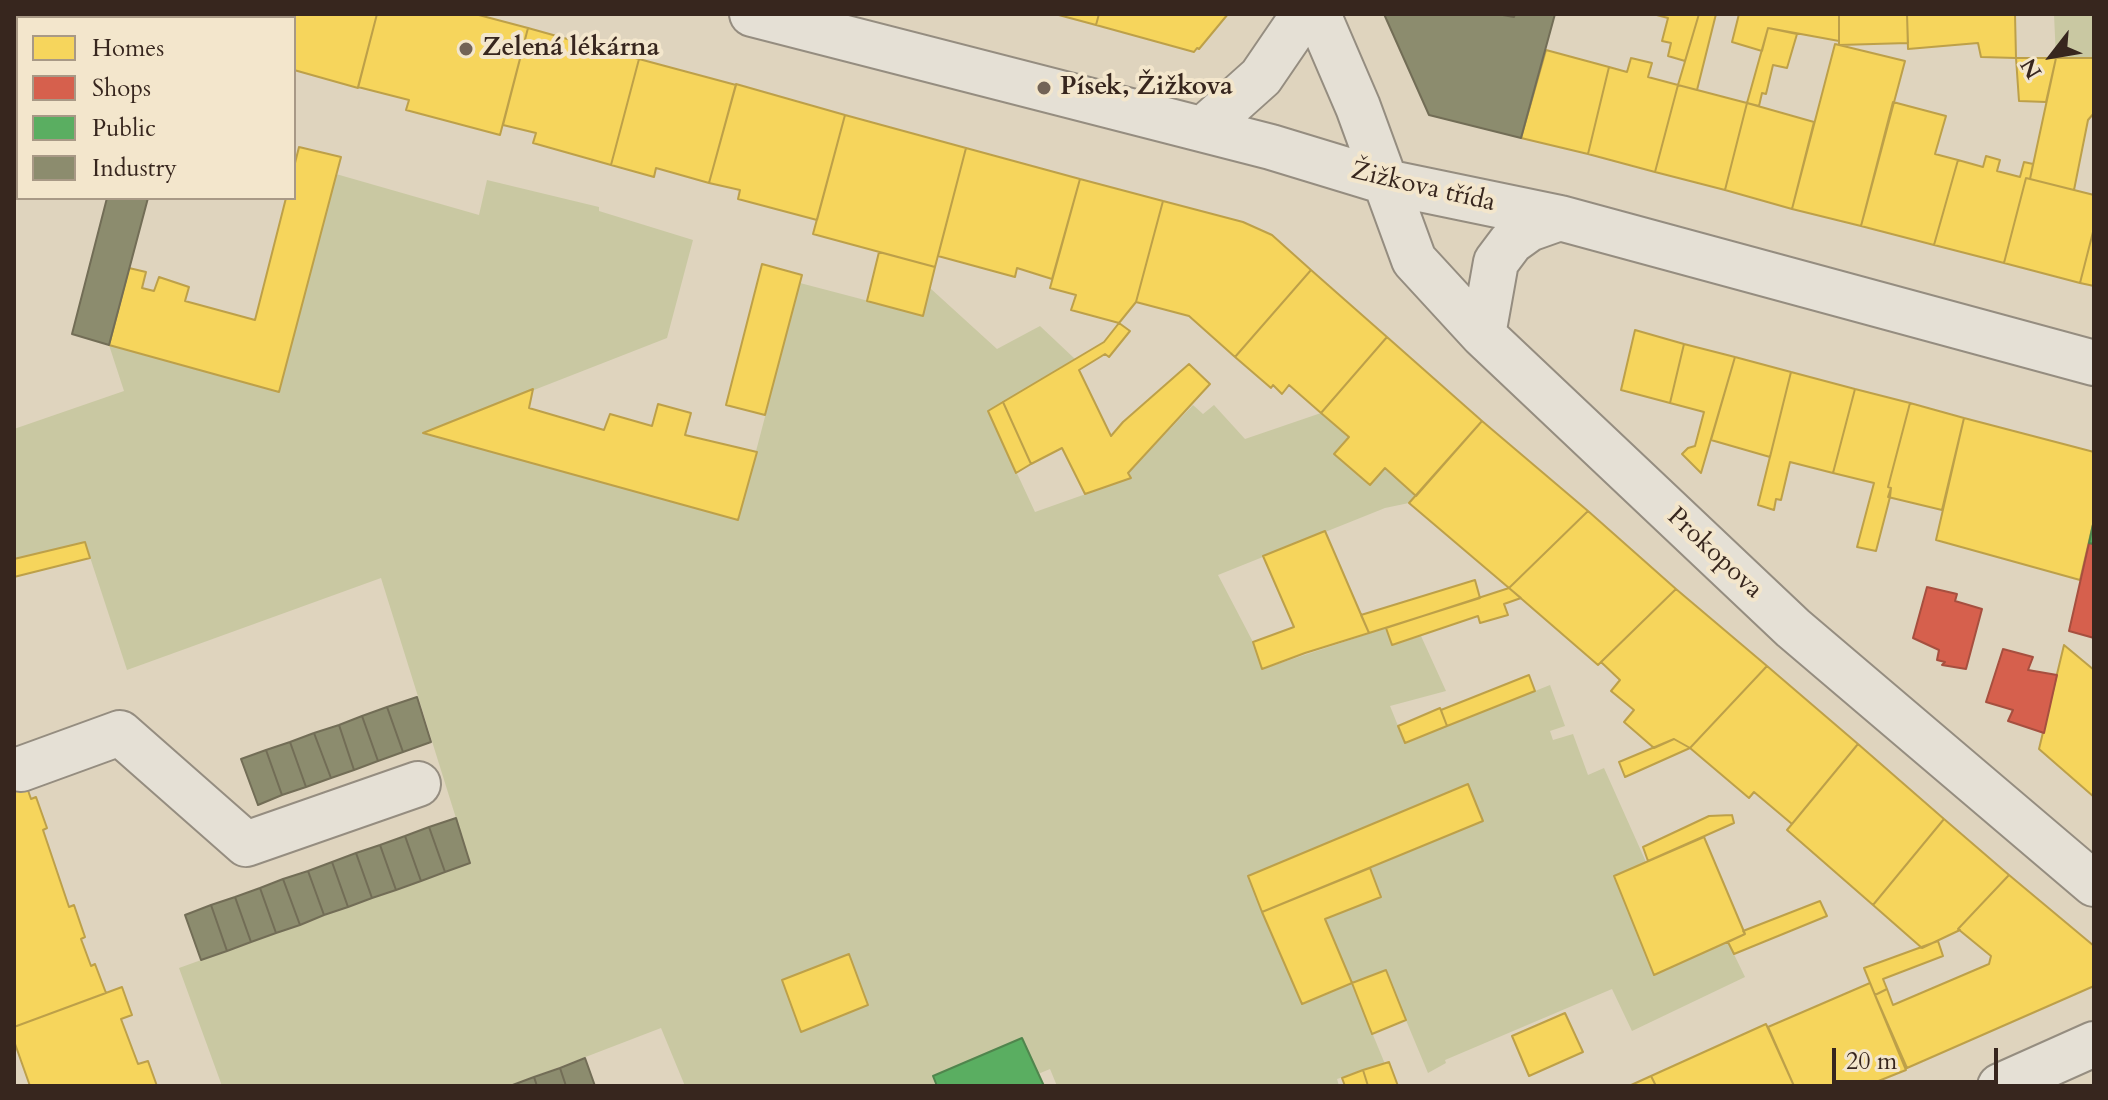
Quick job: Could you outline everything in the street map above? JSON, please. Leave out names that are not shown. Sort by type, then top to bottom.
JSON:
[{"type":"street","name":"Žižkova třída","points":[[752,14],[1271,147],[1386,182],[1560,218],[2094,363]]},
{"type":"street","points":[[1203,129],[1261,77],[1304,14]]},
{"type":"street","name":"Prokopova","points":[[1318,14],[1358,107],[1414,260],[1483,335],[1793,628],[2094,884]]},
{"type":"street","points":[[1483,335],[1496,262],[1511,242],[1529,229],[1560,218]]},
{"type":"street","points":[[21,769],[120,733],[246,844],[418,784]]},
{"type":"street","points":[[2000,1086],[2094,1044]]},
{"type":"green space","points":[[2054,14],[2094,14],[2094,58],[2056,58]]},
{"type":"green space","points":[[336,174],[479,215],[487,180],[599,207],[599,211],[693,240],[667,338],[424,433],[738,520],[800,283],[922,315],[930,288],[997,349],[1040,326],[1075,359],[988,411],[1035,512],[1131,478],[1128,473],[1193,405],[1203,414],[1214,405],[1245,439],[1321,413],[1349,437],[1335,453],[1370,485],[1385,468],[1416,496],[1409,503],[1385,508],[1218,575],[1253,642],[1262,669],[1386,628],[1393,645],[1421,636],[1446,691],[1390,706],[1405,743],[1550,685],[1565,726],[1550,731],[1553,740],[1573,734],[1588,775],[1604,768],[1646,862],[1654,975],[1728,942],[1745,977],[1632,1031],[1612,989],[1445,1060],[1446,1063],[1428,1073],[1385,970],[1352,984],[1385,1064],[1337,1079],[1339,1086],[1057,1086],[1050,1069],[1038,1074],[1022,1038],[934,1076],[937,1086],[685,1086],[661,1028],[510,1086],[222,1086],[179,968],[470,863],[381,578],[127,670],[85,542],[14,559],[14,429],[124,391],[109,345],[279,392]]},
{"type":"building: Homes","points":[[85,14],[197,14],[196,16]]},
{"type":"building: Homes","points":[[377,14],[358,88],[296,71],[296,16],[196,16]]},
{"type":"building: Homes","points":[[377,14],[475,14],[528,28],[500,135],[406,110],[409,100],[358,87]]},
{"type":"building: Homes","points":[[1055,14],[1099,14],[1096,25]]},
{"type":"building: Homes","points":[[1099,14],[1228,14],[1194,52],[1096,25]]},
{"type":"building: Homes","points":[[1653,14],[1699,14],[1685,61],[1668,56],[1671,43],[1662,41],[1668,18]]},
{"type":"building: Homes","points":[[1699,14],[1716,14],[1697,90],[1678,85]]},
{"type":"building: Homes","points":[[1739,14],[1839,14],[1839,41],[1768,28],[1762,51],[1732,42]]},
{"type":"building: Homes","points":[[1839,14],[1907,14],[1908,43],[1839,45]]},
{"type":"building: Homes","points":[[1907,14],[2015,14],[2016,58],[1981,57],[1978,43],[1908,49]]},
{"type":"building: Homes","points":[[528,28],[639,59],[611,165],[533,143],[536,133],[503,125]]},
{"type":"building: Homes","points":[[1768,28],[1797,34],[1787,68],[1773,65],[1766,94],[1762,93],[1759,106],[1747,103]]},
{"type":"building: Homes","points":[[1835,44],[1905,61],[1861,226],[1792,209]]},
{"type":"building: Homes","points":[[1546,50],[1609,67],[1588,154],[1521,138]]},
{"type":"building: Homes","points":[[1631,58],[1652,63],[1648,77],[1678,85],[1655,172],[1588,154],[1609,67],[1627,72]]},
{"type":"building: Homes","points":[[2016,58],[2056,58],[2046,102],[2019,101]]},
{"type":"building: Homes","points":[[2056,58],[2094,58],[2094,113],[2088,120],[2074,190],[2030,179]]},
{"type":"building: Homes","points":[[639,59],[736,85],[709,183],[656,168],[654,177],[611,165]]},
{"type":"building: Homes","points":[[736,84],[845,115],[817,220],[738,199],[740,190],[709,183]]},
{"type":"building: Homes","points":[[1678,85],[1747,103],[1725,190],[1655,172]]},
{"type":"building: Homes","points":[[1893,102],[1946,116],[1935,154],[1958,160],[1934,245],[1861,226]]},
{"type":"building: Homes","points":[[1747,103],[1814,122],[1792,209],[1725,190]]},
{"type":"building: Homes","points":[[845,115],[966,148],[935,267],[813,234]]},
{"type":"building: Homes","points":[[299,147],[341,157],[279,392],[109,345],[129,268],[146,272],[142,288],[154,291],[159,277],[189,287],[185,301],[255,320],[285,200],[296,200]]},
{"type":"building: Homes","points":[[966,148],[1080,179],[1052,279],[1017,268],[1015,277],[938,256]]},
{"type":"building: Homes","points":[[1986,156],[2000,160],[1997,171],[2020,177],[2024,162],[2033,164],[2030,179],[2026,178],[2004,263],[1934,245],[1958,160],[1983,167]]},
{"type":"building: Homes","points":[[2026,178],[2094,195],[2094,228],[2080,283],[2004,263]]},
{"type":"building: Homes","points":[[1080,179],[1163,201],[1136,302],[1119,323],[1071,310],[1076,295],[1050,288]]},
{"type":"building: Homes","points":[[1163,201],[1243,222],[1272,235],[1311,270],[1235,357],[1189,316],[1136,302]]},
{"type":"building: Homes","points":[[2094,228],[2094,286],[2080,283]]},
{"type":"building: Homes","points":[[879,252],[935,267],[923,316],[867,301]]},
{"type":"building: Homes","points":[[762,264],[802,275],[765,415],[726,405]]},
{"type":"building: Homes","points":[[1311,270],[1387,337],[1321,413],[1289,385],[1282,394],[1273,385],[1271,388],[1235,357]]},
{"type":"building: Homes","points":[[1119,323],[1130,331],[1109,357],[1105,354],[1079,370],[1111,436],[1189,364],[1210,384],[1128,473],[1131,478],[1085,494],[1062,448],[1031,464],[1003,402],[1104,342]]},
{"type":"building: Homes","points":[[1635,330],[1684,344],[1670,403],[1621,390]]},
{"type":"building: Homes","points":[[1387,337],[1482,421],[1416,496],[1385,468],[1370,485],[1334,454],[1349,437],[1321,413]]},
{"type":"building: Homes","points":[[1684,344],[1735,357],[1701,473],[1682,454],[1695,446],[1704,412],[1670,403]]},
{"type":"building: Homes","points":[[1735,357],[1791,372],[1770,457],[1711,440]]},
{"type":"building: Homes","points":[[1791,372],[1855,389],[1833,473],[1790,462],[1781,500],[1776,499],[1774,510],[1758,505]]},
{"type":"building: Homes","points":[[533,389],[529,408],[604,430],[610,414],[652,426],[658,404],[691,413],[685,435],[757,452],[738,520],[423,433]]},
{"type":"building: Homes","points":[[1855,389],[1910,403],[1888,487],[1891,488],[1890,497],[1876,551],[1857,547],[1874,483],[1833,473]]},
{"type":"building: Homes","points":[[1003,402],[1031,464],[1016,473],[988,411]]},
{"type":"building: Homes","points":[[1910,403],[1964,418],[1942,510],[1888,497]]},
{"type":"building: Homes","points":[[1964,418],[2094,452],[2094,520],[2080,580],[1936,540]]},
{"type":"building: Homes","points":[[1482,421],[1588,511],[1509,588],[1409,503]]},
{"type":"building: Homes","points":[[1588,511],[1676,589],[1598,665],[1509,588]]},
{"type":"building: Homes","points":[[1325,531],[1369,633],[1262,669],[1253,642],[1294,627],[1263,556]]},
{"type":"building: Homes","points":[[85,542],[90,558],[14,577],[14,559]]},
{"type":"building: Homes","points":[[1475,580],[1480,598],[1369,633],[1361,615]]},
{"type":"building: Homes","points":[[1509,588],[1521,598],[1504,604],[1508,615],[1480,623],[1478,616],[1392,645],[1386,628]]},
{"type":"building: Homes","points":[[1676,589],[1767,666],[1690,748],[1674,739],[1654,748],[1624,722],[1634,710],[1611,691],[1620,680],[1601,662]]},
{"type":"building: Homes","points":[[2064,645],[2094,670],[2094,797],[2039,749]]},
{"type":"building: Homes","points":[[1767,666],[1858,744],[1792,824],[1754,792],[1749,798],[1690,748]]},
{"type":"building: Homes","points":[[1529,675],[1535,691],[1447,726],[1441,710]]},
{"type":"building: Homes","points":[[1440,708],[1447,726],[1405,743],[1398,726]]},
{"type":"building: Homes","points":[[1674,739],[1690,748],[1625,777],[1619,762]]},
{"type":"building: Homes","points":[[1858,744],[1944,819],[1873,905],[1787,830]]},
{"type":"building: Homes","points":[[14,750],[31,799],[36,797],[47,828],[43,830],[69,907],[74,905],[91,966],[95,964],[106,993],[14,1027]]},
{"type":"building: Homes","points":[[1468,784],[1483,821],[1262,912],[1248,876]]},
{"type":"building: Homes","points":[[1732,815],[1734,823],[1648,861],[1643,847],[1709,816]]},
{"type":"building: Homes","points":[[1944,819],[2009,875],[1960,930],[1922,948],[1873,905]]},
{"type":"building: Homes","points":[[1704,837],[1745,934],[1654,975],[1614,876]]},
{"type":"building: Homes","points":[[1370,868],[1381,897],[1325,919],[1352,983],[1302,1004],[1262,912]]},
{"type":"building: Homes","points":[[2009,875],[2094,946],[2094,986],[1907,1068],[1875,995],[1887,989],[1893,1005],[1989,964],[1991,956],[1958,929]]},
{"type":"building: Homes","points":[[1820,901],[1827,916],[1734,954],[1728,942],[1745,934],[1743,931]]},
{"type":"building: Homes","points":[[1938,941],[1943,956],[1883,979],[1887,989],[1875,995],[1864,968]]},
{"type":"building: Homes","points":[[849,954],[868,1005],[801,1032],[782,980]]},
{"type":"building: Homes","points":[[1386,970],[1406,1020],[1372,1034],[1352,983]]},
{"type":"building: Homes","points":[[1870,983],[1906,1070],[1866,1086],[1794,1086],[1768,1027]]},
{"type":"building: Homes","points":[[122,987],[132,1015],[121,1019],[138,1064],[148,1061],[157,1086],[30,1086],[14,1041],[14,1027]]},
{"type":"building: Homes","points":[[1565,1013],[1583,1052],[1529,1076],[1512,1036]]},
{"type":"building: Homes","points":[[1766,1024],[1794,1086],[1656,1086],[1651,1076]]},
{"type":"building: Homes","points":[[1389,1062],[1398,1086],[1368,1086],[1363,1070]]},
{"type":"building: Homes","points":[[1363,1070],[1368,1086],[1345,1086],[1342,1078]]},
{"type":"building: Homes","points":[[1651,1076],[1656,1086],[1629,1086]]},
{"type":"building: Shops","points":[[2089,543],[2094,544],[2094,638],[2069,631]]},
{"type":"building: Shops","points":[[1927,587],[1957,594],[1955,601],[1982,609],[1966,669],[1942,665],[1945,662],[1937,660],[1939,650],[1913,638]]},
{"type":"building: Shops","points":[[2003,649],[2033,657],[2028,670],[2057,675],[2044,733],[2008,721],[2013,710],[1986,702]]},
{"type":"building: Public","points":[[2094,520],[2094,544],[2089,543]]},
{"type":"building: Public","points":[[1022,1038],[1044,1086],[937,1086],[933,1076]]},
{"type":"building: Industry","points":[[1384,14],[1497,14],[1514,17],[1515,14],[1555,14],[1521,138],[1429,115]]},
{"type":"building: Industry","points":[[106,200],[147,200],[109,345],[72,334]]},
{"type":"building: Industry","points":[[417,697],[431,742],[403,752],[387,707]]},
{"type":"building: Industry","points":[[387,707],[403,752],[378,761],[362,716]]},
{"type":"building: Industry","points":[[362,716],[378,761],[354,770],[339,725]]},
{"type":"building: Industry","points":[[339,725],[354,770],[331,778],[314,733]]},
{"type":"building: Industry","points":[[314,733],[331,778],[306,787],[290,742]]},
{"type":"building: Industry","points":[[290,742],[306,787],[282,795],[266,750]]},
{"type":"building: Industry","points":[[266,750],[282,795],[258,805],[241,759]]},
{"type":"building: Industry","points":[[456,818],[470,863],[445,872],[429,827]]},
{"type":"building: Industry","points":[[429,827],[445,872],[421,881],[405,836]]},
{"type":"building: Industry","points":[[405,836],[421,881],[396,890],[380,845]]},
{"type":"building: Industry","points":[[380,845],[396,890],[372,898],[356,853]]},
{"type":"building: Industry","points":[[356,853],[372,898],[348,907],[332,862]]},
{"type":"building: Industry","points":[[332,862],[348,907],[324,915],[308,871]]},
{"type":"building: Industry","points":[[308,871],[324,915],[300,925],[283,879]]},
{"type":"building: Industry","points":[[283,879],[300,925],[276,933],[260,888]]},
{"type":"building: Industry","points":[[260,888],[276,933],[251,942],[235,897]]},
{"type":"building: Industry","points":[[235,897],[251,942],[227,951],[211,905]]},
{"type":"building: Industry","points":[[211,905],[227,951],[201,960],[185,915]]},
{"type":"building: Industry","points":[[585,1058],[595,1086],[566,1086],[560,1068]]},
{"type":"building: Industry","points":[[560,1068],[566,1086],[537,1086],[534,1077]]},
{"type":"building: Industry","points":[[534,1077],[537,1086],[510,1086]]},
{"type":"place","name":"Zelená lékárna","points":[[466,49]]},
{"type":"place","name":"Písek, Žižkova","points":[[1044,88]]}]
